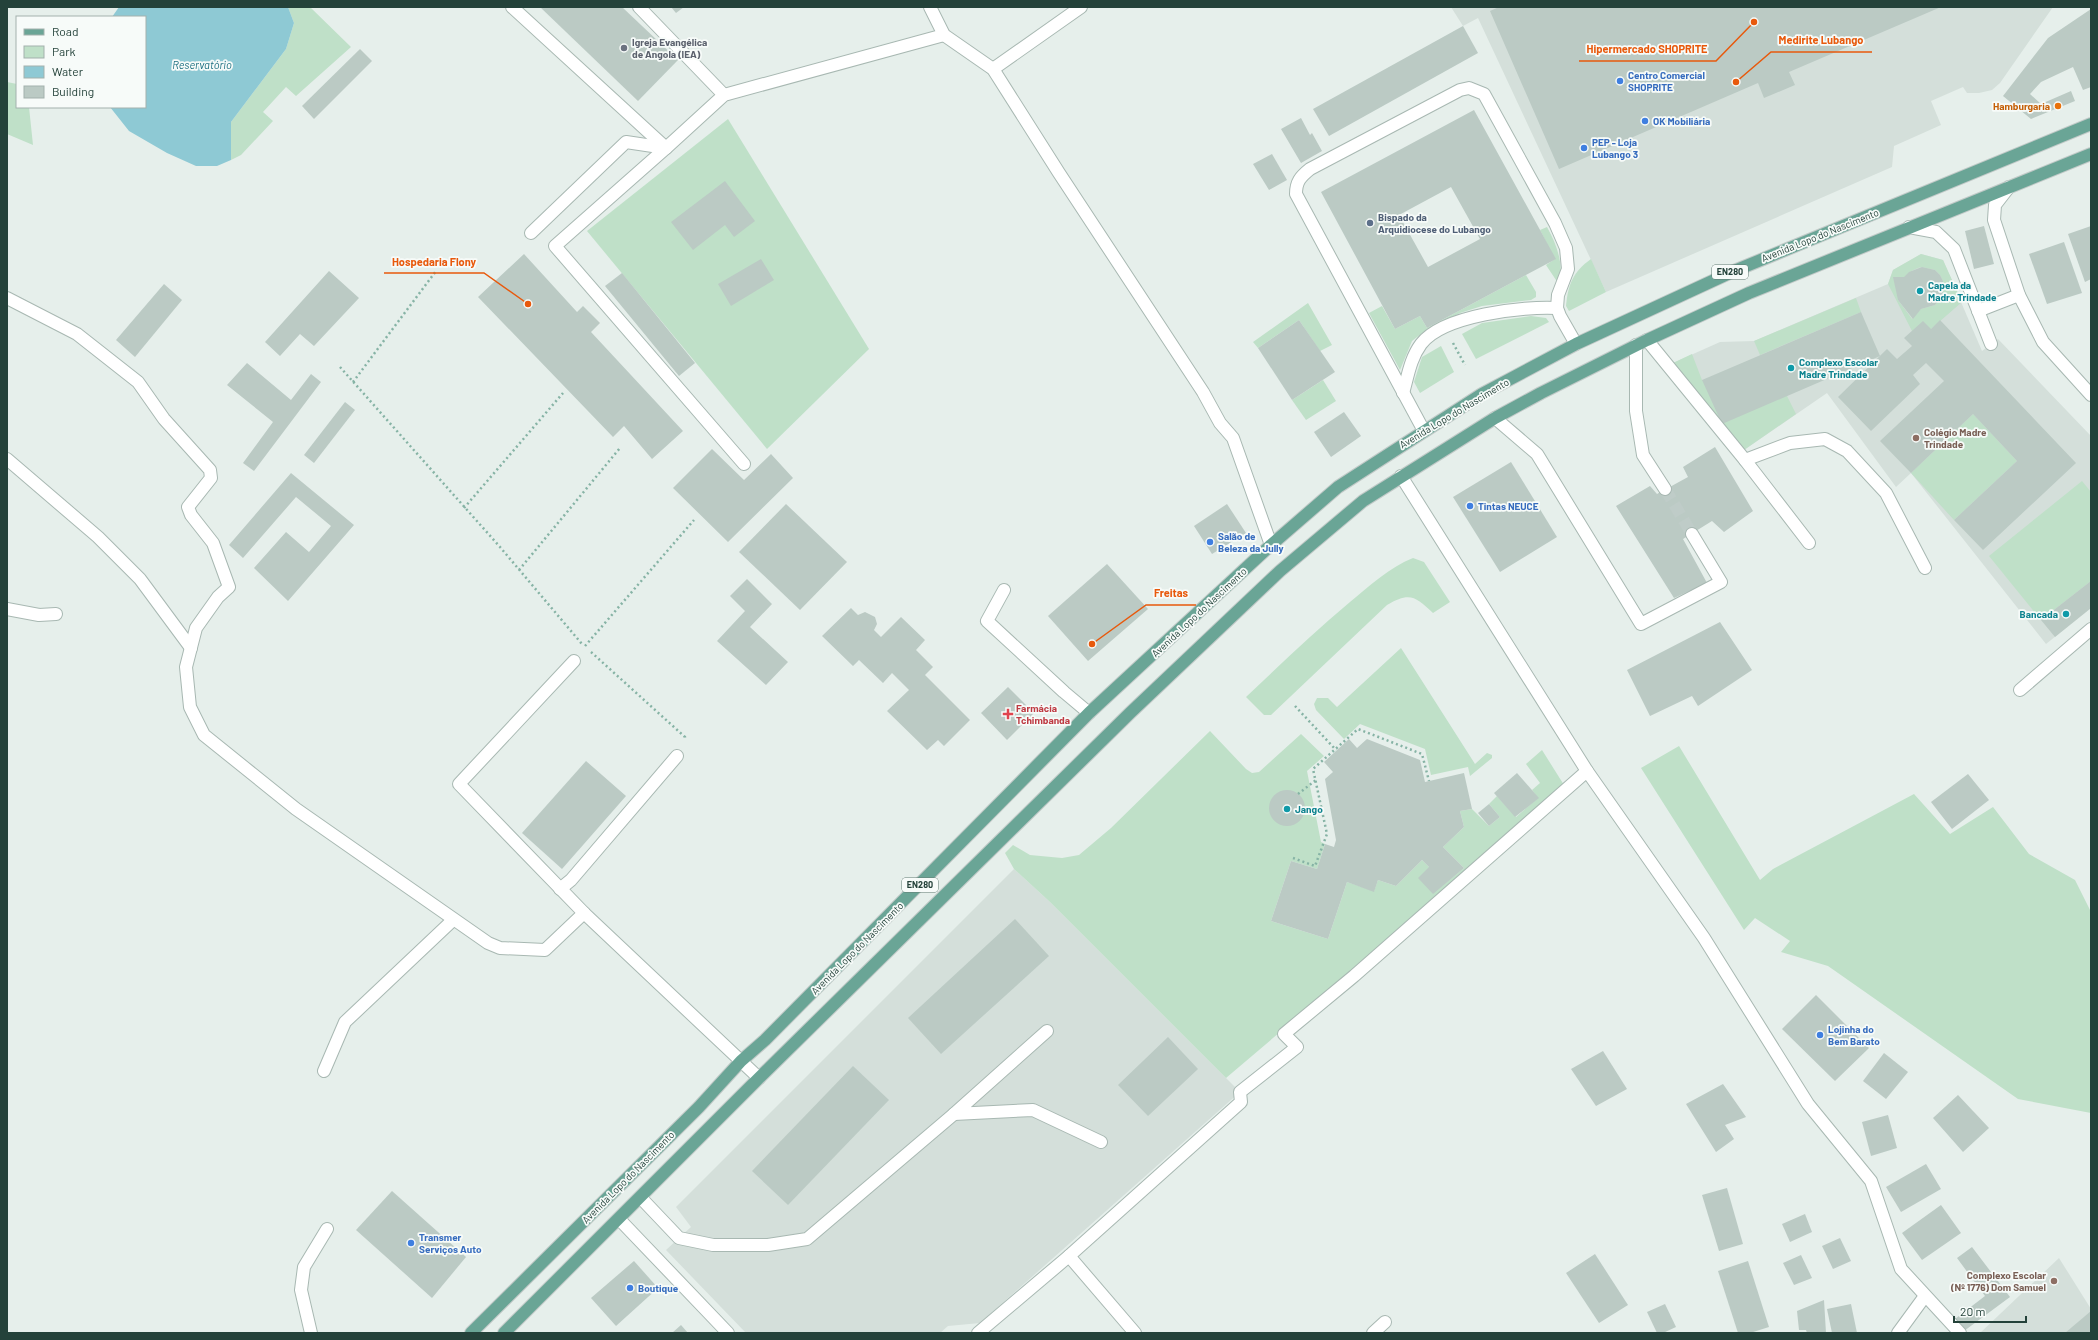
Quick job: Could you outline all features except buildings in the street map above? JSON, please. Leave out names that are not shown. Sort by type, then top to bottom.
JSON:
[{"type":"main road","name":"Avenida Lopo do Nascimento","points":[[471,1333],[699,1107],[741,1061],[765,1040],[1089,713],[1271,545],[1338,487],[1482,394],[1576,344],[1734,271],[2091,124]]},
{"type":"main road","name":"EN280","points":[[504,1333],[641,1198],[759,1078],[1130,713],[1280,571],[1357,505],[1495,418],[1540,393],[1641,342],[1750,293],[2091,154]]},
{"type":"street","points":[[512,7],[666,148]]},
{"type":"street","points":[[639,7],[724,95]]},
{"type":"street","points":[[930,7],[944,35],[993,69],[1063,180],[1203,392],[1220,423],[1233,438],[1271,545]]},
{"type":"street","points":[[993,69],[1081,7]]},
{"type":"street","points":[[744,464],[555,246],[724,95],[944,35]]},
{"type":"street","points":[[1424,431],[1296,194],[1296,185],[1301,176],[1310,170],[1460,90],[1469,88],[1476,89],[1484,94],[1555,223],[1566,248],[1568,269],[1558,295],[1558,308],[1560,316],[1576,344]]},
{"type":"street","points":[[531,233],[626,142],[666,148]]},
{"type":"street","points":[[2009,187],[1995,205],[1994,220],[2019,295],[2043,342],[2091,395]]},
{"type":"street","points":[[1909,227],[1936,232],[1954,249],[1991,344]]},
{"type":"street","points":[[1978,311],[2019,295]]},
{"type":"street","points":[[7,298],[77,334],[138,382],[164,419],[210,470],[211,478],[188,507],[191,515],[213,543],[229,587],[218,597],[196,628],[186,668],[190,707],[204,735],[296,809],[488,944],[500,948],[545,950],[584,912]]},
{"type":"street","points":[[1403,393],[1412,358],[1422,343],[1437,332],[1458,322],[1482,314],[1520,309],[1558,308]]},
{"type":"street","points":[[1641,342],[1745,460],[1809,543]]},
{"type":"street","points":[[1641,342],[1636,411],[1644,455],[1665,489]]},
{"type":"street","points":[[1495,418],[1537,454],[1641,624],[1721,582],[1692,534]]},
{"type":"street","points":[[1745,460],[1790,443],[1825,439],[1847,451],[1886,493],[1924,568]]},
{"type":"street","points":[[7,459],[98,537],[140,579],[192,648]]},
{"type":"street","points":[[1401,476],[1587,771],[1708,943],[1808,1104],[1871,1181],[1901,1269],[1924,1296],[1960,1333]]},
{"type":"street","points":[[1004,590],[987,621],[1089,713]]},
{"type":"street","points":[[7,609],[39,615],[56,614]]},
{"type":"street","points":[[2020,690],[2091,628]]},
{"type":"street","points":[[574,661],[459,784],[560,889],[759,1078]]},
{"type":"street","points":[[560,889],[571,880],[677,756]]},
{"type":"street","points":[[978,1333],[1069,1256],[1241,1102],[1240,1092],[1297,1047],[1284,1034],[1366,966],[1587,771]]},
{"type":"street","points":[[324,1071],[344,1022],[453,920]]},
{"type":"street","points":[[641,1198],[679,1238],[713,1245],[768,1245],[807,1239],[954,1114],[1047,1032]]},
{"type":"street","points":[[954,1114],[1033,1110],[1101,1142]]},
{"type":"street","points":[[619,1219],[728,1333]]},
{"type":"street","points":[[311,1333],[301,1290],[304,1267],[327,1229]]},
{"type":"street","points":[[1069,1256],[1134,1333]]},
{"type":"street","points":[[1898,1333],[1924,1296]]},
{"type":"street","points":[[1373,1333],[1385,1322]]},
{"type":"path","points":[[353,382],[436,271]]},
{"type":"path","points":[[1452,341],[1465,365]]},
{"type":"path","points":[[340,367],[585,647],[685,737],[683,748],[677,756]]},
{"type":"path","points":[[464,508],[563,393]]},
{"type":"path","points":[[519,570],[620,448]]},
{"type":"path","points":[[574,661],[694,520]]},
{"type":"path","points":[[1295,706],[1335,750]]},
{"type":"path","points":[[1293,858],[1315,866],[1326,834],[1313,769],[1358,729],[1422,754],[1429,781]]},
{"type":"path","points":[[1298,794],[1316,780]]},
{"type":"shaded area","points":[[1451,7],[2053,7],[2000,83],[1992,90],[1979,93],[1967,93],[1963,87],[1931,101],[1941,125],[1894,146],[1892,167],[1606,292],[1478,18],[1463,26]]},
{"type":"shaded area","points":[[1921,254],[1943,260],[1982,351],[1998,339],[2091,436],[2091,608],[2046,644],[1911,473],[1896,487],[1827,393],[1744,450],[1673,363],[1720,342],[1754,341],[1888,284],[1893,270]]},
{"type":"shaded area","points":[[1014,869],[1050,902],[1240,1092],[980,1323],[948,1326],[940,1333],[746,1333],[666,1250],[691,1227],[676,1207]]},
{"type":"shaded area","name":"Complexo Escolar (Nº 1776) Dom Samuel","points":[[2059,1258],[2091,1309],[2091,1333],[1980,1333]]},
{"type":"green space","points":[[288,7],[310,7],[351,47],[296,96],[286,87],[263,112],[273,121],[241,155],[231,160],[231,122],[286,49],[294,23]]},
{"type":"green space","points":[[7,82],[16,84],[16,108],[29,108],[33,145],[7,134]]},
{"type":"green space","points":[[728,119],[869,349],[767,449],[587,231]]},
{"type":"green space","points":[[1547,227],[1560,259],[1560,280],[1556,280],[1546,265],[1555,259],[1540,230]]},
{"type":"green space","points":[[1921,254],[1943,260],[1962,302],[1931,329],[1912,331],[1888,284],[1893,270]],"holes":[[[1922,267],[1935,270],[1943,281],[1943,295],[1935,305],[1921,309],[1912,319],[1898,300],[1904,279],[1911,272]]]},
{"type":"green space","points":[[1591,259],[1606,292],[1569,311],[1566,306],[1568,291],[1572,279]]},
{"type":"green space","points":[[1526,275],[1536,292],[1536,297],[1531,300],[1482,306],[1460,313],[1426,330],[1412,341],[1400,370],[1369,313],[1382,306],[1395,329],[1420,316],[1427,328]]},
{"type":"green space","points":[[1856,298],[1861,312],[1760,355],[1754,341]]},
{"type":"green space","points":[[1308,303],[1332,345],[1320,351],[1299,320],[1258,348],[1253,342]]},
{"type":"green space","points":[[1531,316],[1546,318],[1549,322],[1476,359],[1462,334],[1482,323]]},
{"type":"green space","points":[[1441,346],[1454,372],[1420,393],[1414,382],[1422,357]]},
{"type":"green space","points":[[1692,354],[1702,380],[1787,396],[1796,414],[1744,450],[1673,363]]},
{"type":"green space","points":[[1323,380],[1336,401],[1306,420],[1292,400]]},
{"type":"green space","points":[[1973,414],[2017,461],[1954,520],[1911,473]]},
{"type":"green space","points":[[2082,481],[2091,492],[2091,581],[2041,620],[1989,556]]},
{"type":"green space","points":[[1413,558],[1424,562],[1450,602],[1433,613],[1422,603],[1407,597],[1387,605],[1271,715],[1264,715],[1246,697],[1310,637],[1380,577],[1396,566]]},
{"type":"green space","points":[[1401,648],[1475,764],[1487,753],[1492,755],[1492,758],[1470,776],[1468,767],[1431,775],[1425,749],[1360,724],[1344,739],[1316,710],[1314,704],[1317,698],[1328,698],[1337,707]]},
{"type":"green space","points":[[1210,731],[1246,769],[1252,773],[1259,772],[1301,734],[1324,756],[1307,771],[1321,842],[1325,844],[1317,869],[1291,861],[1271,921],[1328,939],[1347,882],[1374,891],[1378,880],[1396,886],[1422,860],[1429,867],[1433,893],[1464,868],[1443,847],[1464,827],[1460,811],[1472,809],[1489,826],[1500,817],[1489,804],[1497,796],[1516,817],[1538,798],[1532,790],[1540,783],[1526,764],[1542,750],[1564,785],[1379,948],[1226,1078],[1050,902],[1014,869],[1005,853],[1013,845],[1030,855],[1062,858],[1079,855],[1111,828]]},
{"type":"green space","points":[[1679,746],[1760,880],[1773,869],[1914,794],[1950,834],[1993,807],[2029,854],[2075,880],[2091,912],[2091,1113],[2018,1099],[1828,966],[1781,952],[1790,941],[1755,918],[1744,930],[1641,768]]},
{"type":"water","name":"Reservatório","points":[[119,7],[288,7],[294,23],[286,49],[231,122],[231,160],[217,166],[196,166],[167,153],[129,131],[111,108],[146,108],[146,16],[113,16]]},
{"type":"tunnel","points":[[1665,489],[1692,534]]},
{"type":"place","name":"Hipermercado SHOPRITE","points":[[1754,22]]},
{"type":"place","name":"Igreja Evangélica de Angola (IEA)","points":[[624,48]]},
{"type":"place","name":"Centro Comercial SHOPRITE","points":[[1620,81]]},
{"type":"place","name":"Medirite Lubango","points":[[1736,82]]},
{"type":"place","name":"Hamburgaria","points":[[2058,106]]},
{"type":"place","name":"OK Mobiliária","points":[[1645,121]]},
{"type":"place","name":"PEP - Loja Lubango 3","points":[[1584,148]]},
{"type":"place","name":"Bispado da Arquidiocese do Lubango","points":[[1370,223]]},
{"type":"place","name":"Capela da Madre Trindade","points":[[1920,291]]},
{"type":"place","name":"Hospedaria Flony","points":[[528,304]]},
{"type":"place","name":"Complexo Escolar Madre Trindade","points":[[1791,368]]},
{"type":"place","name":"Colégio Madre Trindade","points":[[1916,438]]},
{"type":"place","name":"Tintas NEUCE","points":[[1470,506]]},
{"type":"place","name":"Salão de Beleza da Jully","points":[[1210,542]]},
{"type":"place","name":"Bancada","points":[[2066,614]]},
{"type":"place","name":"Freitas","points":[[1092,644]]},
{"type":"place","name":"Farmácia Tchimbanda","points":[[1008,714]]},
{"type":"place","name":"Jango","points":[[1287,809]]},
{"type":"place","name":"Lojinha do Bem Barato","points":[[1820,1035]]},
{"type":"place","name":"Transmer Serviços Auto","points":[[411,1243]]},
{"type":"place","name":"Complexo Escolar (Nº 1776) Dom Samuel","points":[[2054,1281]]},
{"type":"place","name":"Boutique","points":[[630,1288]]}]
